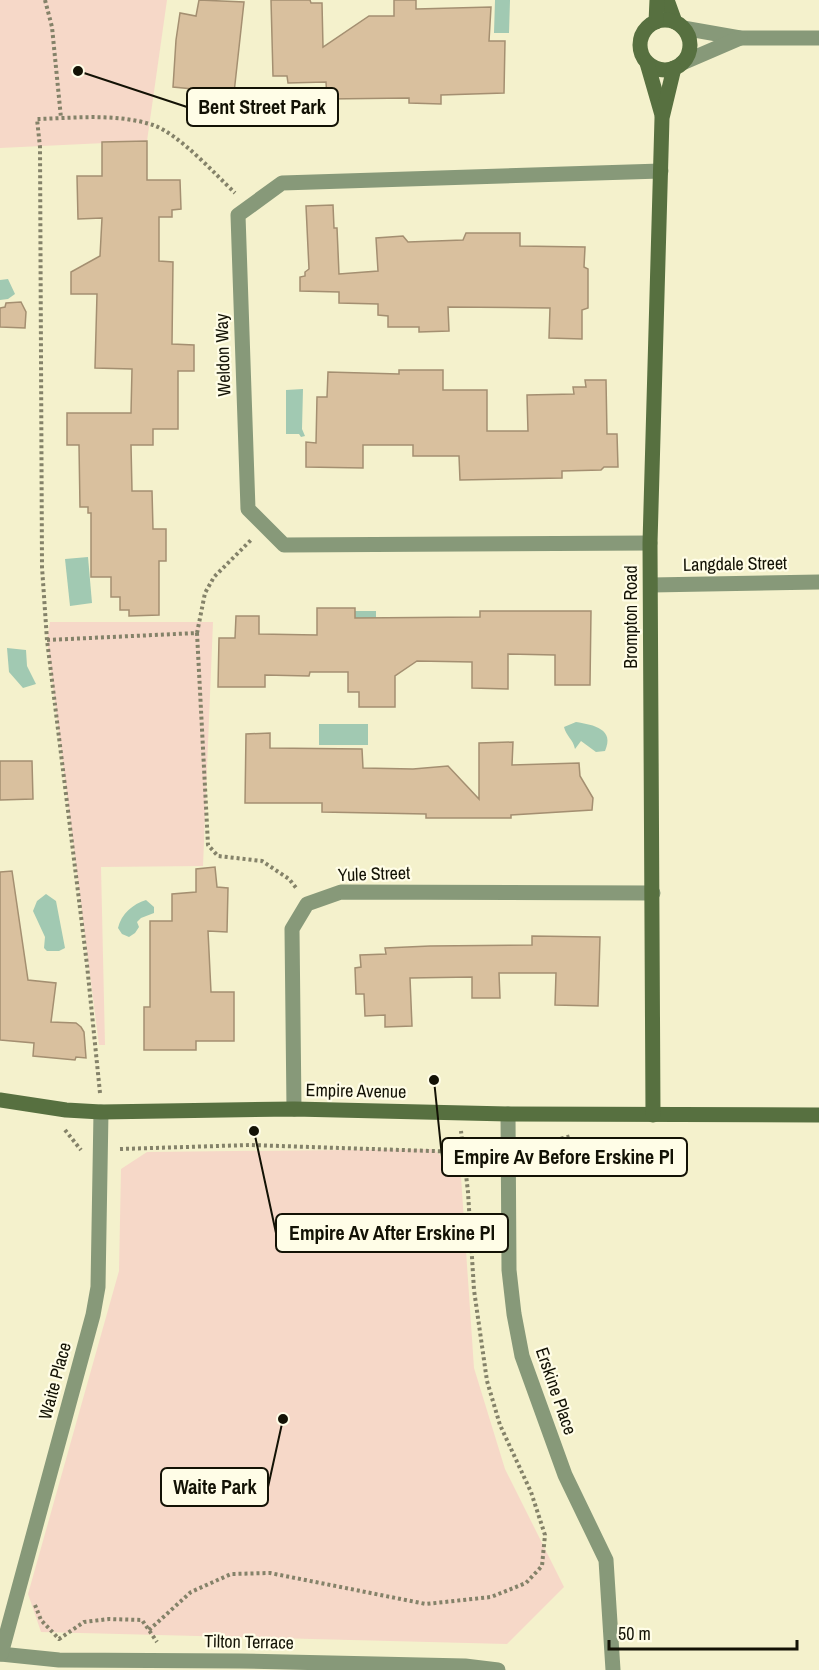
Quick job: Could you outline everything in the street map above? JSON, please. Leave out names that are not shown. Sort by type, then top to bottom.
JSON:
[{"type":"street","points":[[656,22],[657,0]]},
{"type":"street","points":[[667,0],[679,25],[688,36],[690,45],[688,55],[678,66]]},
{"type":"street","points":[[740,38],[664,70],[647,63],[640,45],[642,36],[648,27],[665,20],[740,38],[819,38]]},
{"type":"street","name":"Brompton Road","points":[[647,63],[662,118]]},
{"type":"street","name":"Brompton Road","points":[[653,1115],[650,543],[662,118],[678,66]]},
{"type":"street","name":"Weldon Way","points":[[650,543],[284,545],[248,509],[238,215],[282,183],[661,171]]},
{"type":"street","name":"Langdale Street","points":[[651,585],[819,582]]},
{"type":"street","name":"Yule Street","points":[[307,903],[341,892],[653,893]]},
{"type":"street","points":[[294,1109],[292,929],[307,903]]},
{"type":"street","name":"Empire Avenue","points":[[0,1100],[66,1110],[101,1112],[294,1109],[508,1114],[819,1115]]},
{"type":"street","name":"Waite Place","points":[[1,1654],[93,1315],[98,1287],[101,1112]]},
{"type":"street","name":"Erskine Place","points":[[508,1114],[509,1270],[514,1314],[522,1356],[565,1475],[606,1560],[613,1670]]},
{"type":"street","name":"Tilton Terrace","points":[[1,1654],[59,1660],[157,1660],[207,1665],[465,1666],[498,1670]]},
{"type":"path","points":[[45,0],[52,27],[61,118]]},
{"type":"path","points":[[101,1112],[87,965],[47,640],[42,567],[40,159],[37,119],[112,117],[155,126],[182,144],[250,207]]},
{"type":"path","points":[[240,549],[214,576],[205,593],[198,633],[208,845],[218,856],[262,861],[289,879],[307,903]]},
{"type":"path","points":[[47,640],[198,633]]},
{"type":"path","points":[[64,1129],[81,1150],[250,1145],[462,1152],[532,1158],[538,1145],[574,1135]]},
{"type":"path","points":[[118,1159],[119,1149]]},
{"type":"path","points":[[149,1630],[191,1592],[231,1574],[270,1573],[426,1604],[490,1597],[526,1583],[542,1566],[545,1536],[531,1492],[501,1425],[487,1380],[474,1290],[468,1192],[462,1152]]},
{"type":"path","points":[[35,1604],[40,1620],[59,1639],[84,1622],[109,1619],[142,1620],[158,1643],[157,1660]]},
{"type":"shaded area","points":[[0,0],[167,0],[147,141],[0,148]]},
{"type":"shaded area","points":[[495,0],[510,0],[509,33],[494,33]]},
{"type":"shaded area","points":[[8,279],[15,294],[8,299],[0,300],[0,280]]},
{"type":"shaded area","points":[[303,389],[302,429],[305,436],[286,434],[286,390]]},
{"type":"shaded area","points":[[88,557],[92,603],[70,606],[65,559]]},
{"type":"shaded area","points":[[353,611],[376,611],[376,643],[353,643]]},
{"type":"shaded area","points":[[50,622],[213,622],[203,866],[101,867],[105,1045],[99,1045],[47,640]]},
{"type":"shaded area","points":[[7,648],[26,650],[27,666],[36,684],[23,688],[9,672]]},
{"type":"shaded area","points":[[576,722],[596,727],[605,733],[607,744],[605,751],[596,752],[581,741],[575,749],[564,727]]},
{"type":"shaded area","points":[[319,724],[368,724],[368,745],[319,745]]},
{"type":"shaded area","points":[[46,894],[56,901],[65,948],[59,951],[47,951],[44,948],[45,937],[33,911],[37,901]]},
{"type":"shaded area","points":[[146,900],[154,907],[154,913],[141,918],[137,922],[139,927],[129,937],[122,934],[118,928],[125,914],[132,907]]},
{"type":"shaded area","points":[[434,1149],[461,1177],[474,1368],[505,1469],[564,1587],[507,1644],[41,1632],[28,1594],[119,1271],[121,1169],[147,1152]]},
{"type":"building","points":[[199,0],[244,2],[234,93],[173,87],[180,13],[196,16]]},
{"type":"building","points":[[271,0],[310,0],[311,3],[322,3],[323,47],[369,16],[394,16],[394,0],[416,0],[416,9],[491,7],[489,41],[505,41],[504,93],[441,95],[441,104],[409,103],[409,98],[327,99],[326,82],[288,83],[287,76],[273,76]]},
{"type":"building","points":[[147,141],[147,180],[180,180],[181,209],[172,210],[172,217],[159,217],[159,261],[173,262],[172,344],[194,345],[194,371],[178,371],[178,429],[153,429],[153,445],[131,445],[132,491],[152,491],[153,529],[166,529],[166,561],[159,561],[159,615],[129,616],[129,610],[120,610],[120,597],[111,597],[111,577],[91,577],[91,513],[88,513],[88,507],[80,507],[79,445],[67,445],[67,413],[131,413],[132,369],[95,368],[97,294],[71,294],[71,272],[100,256],[102,218],[78,219],[77,176],[102,176],[102,142]]},
{"type":"building","points":[[333,205],[334,228],[337,228],[339,274],[378,271],[376,238],[403,236],[408,242],[463,240],[466,233],[520,233],[520,246],[585,247],[584,267],[588,269],[588,308],[582,310],[582,339],[549,338],[550,308],[448,307],[449,331],[419,332],[419,327],[388,327],[388,316],[378,315],[378,304],[339,303],[339,292],[300,291],[300,277],[305,276],[305,272],[309,269],[306,206]]},
{"type":"building","points":[[21,302],[26,312],[25,328],[0,327],[0,308],[5,307],[6,303]]},
{"type":"building","points":[[399,370],[443,370],[443,390],[487,390],[487,431],[528,431],[527,395],[574,394],[573,387],[586,387],[585,380],[606,380],[607,434],[617,434],[618,467],[562,471],[562,478],[460,480],[459,456],[413,456],[413,445],[363,445],[363,468],[306,467],[306,442],[316,443],[317,397],[327,397],[328,372],[399,374]]},
{"type":"building","points":[[317,608],[355,608],[355,618],[480,617],[480,611],[591,611],[590,685],[555,685],[555,655],[508,654],[508,689],[472,688],[472,662],[417,661],[395,676],[395,707],[359,707],[359,692],[348,692],[348,672],[310,672],[309,676],[265,675],[265,687],[218,687],[219,638],[235,638],[236,616],[259,616],[259,634],[317,635]]},
{"type":"building","points":[[270,733],[270,748],[362,749],[363,768],[413,769],[448,766],[479,799],[479,743],[513,742],[512,765],[579,763],[580,776],[593,798],[592,810],[511,815],[511,818],[426,818],[426,814],[322,812],[322,803],[245,803],[246,734]]},
{"type":"building","points":[[0,761],[32,761],[33,799],[0,800]]},
{"type":"building","points":[[215,867],[217,887],[228,888],[227,932],[208,931],[211,992],[234,992],[234,1041],[196,1041],[196,1050],[144,1050],[144,1007],[150,1007],[150,921],[172,921],[172,894],[196,892],[196,869]]},
{"type":"building","points":[[12,871],[28,980],[56,983],[51,1022],[76,1023],[81,1027],[84,1032],[86,1058],[76,1057],[75,1060],[33,1056],[34,1043],[0,1040],[0,872]]},
{"type":"building","points":[[532,936],[600,937],[598,1006],[555,1005],[556,973],[499,973],[500,998],[472,998],[472,977],[410,978],[412,1026],[385,1027],[385,1015],[365,1016],[364,994],[356,994],[355,968],[361,967],[360,955],[386,954],[385,948],[532,945]]},
{"type":"place","name":"Bent Street Park","points":[[78,71]]},
{"type":"place","name":"Empire Av Before Erskine Pl","points":[[434,1080]]},
{"type":"place","name":"Empire Av After Erskine Pl","points":[[254,1131]]},
{"type":"place","name":"Waite Park","points":[[283,1419]]}]
